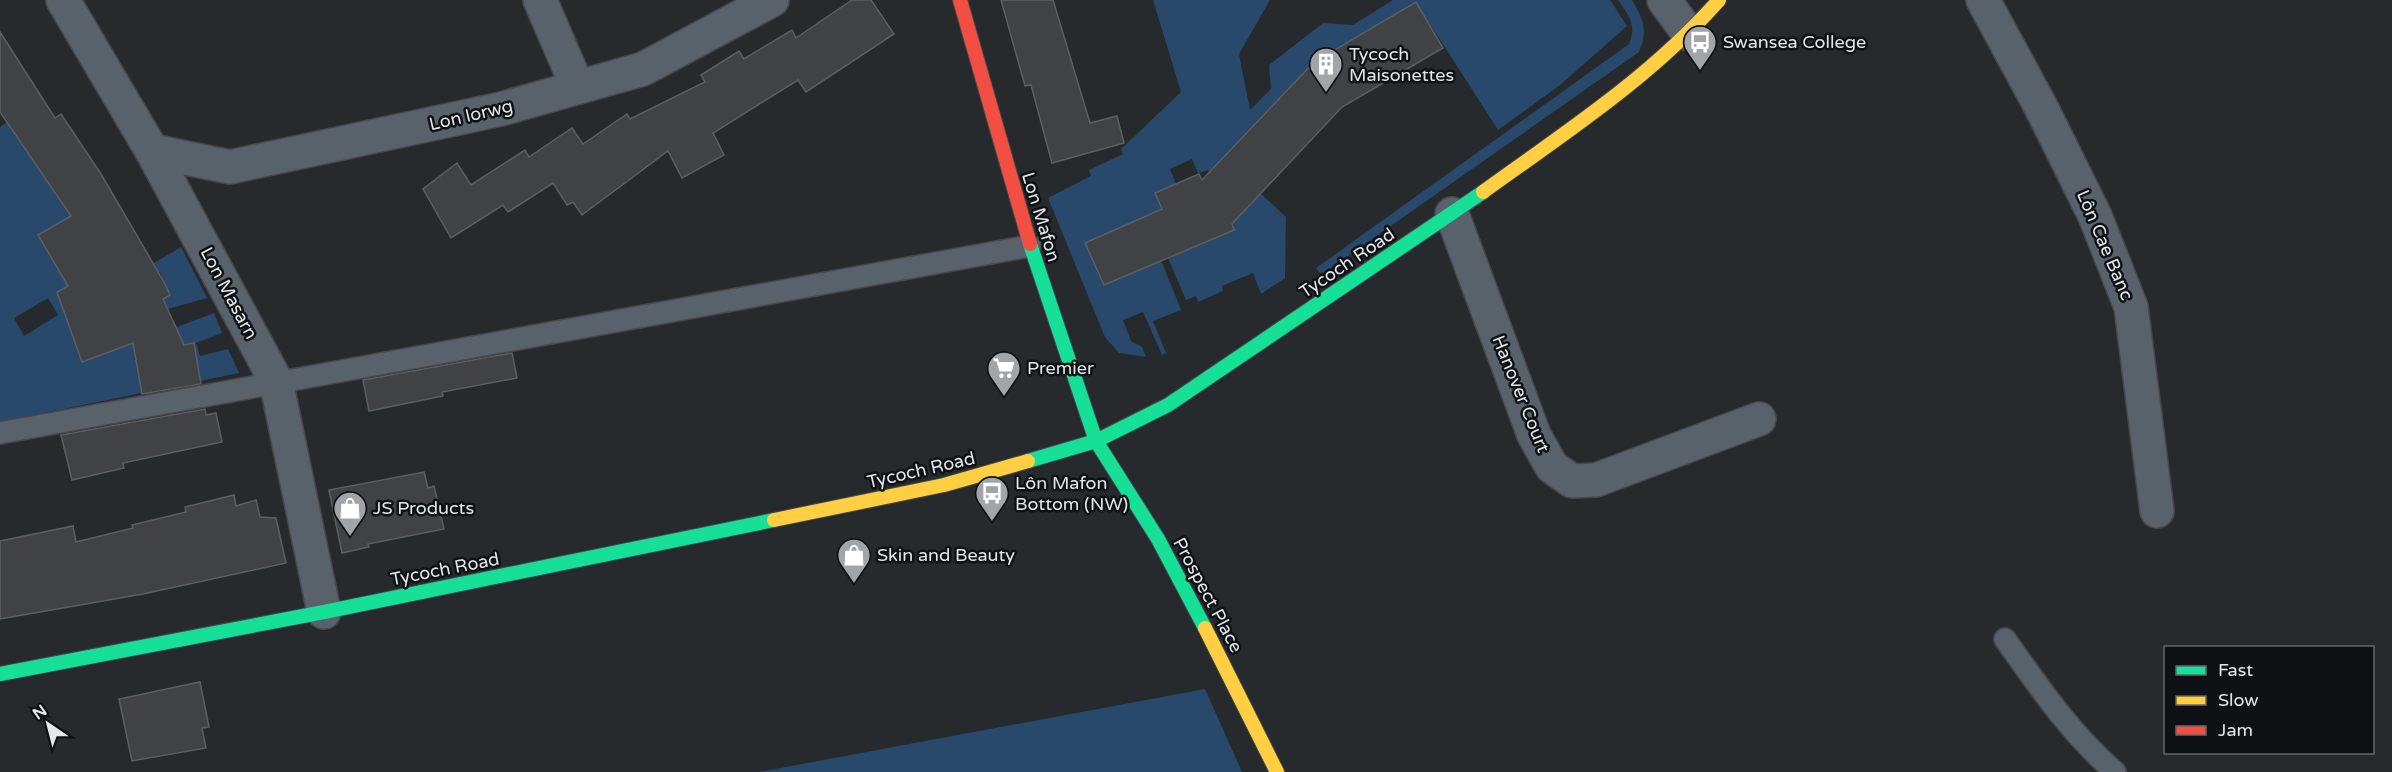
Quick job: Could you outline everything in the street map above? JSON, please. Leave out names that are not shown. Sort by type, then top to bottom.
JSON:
[{"type":"street","name":"Lon Masarn","points":[[63,0],[153,151],[276,381],[324,612]]},
{"type":"street","points":[[540,0],[577,86]]},
{"type":"street","name":"Lon Iorwg","points":[[153,151],[230,167],[501,109],[643,69],[772,0]]},
{"type":"street","name":"Lon Mafon","points":[[960,0],[1030,246],[1096,441]]},
{"type":"street","points":[[1664,0],[1689,34]]},
{"type":"street","name":"Tycoch Road","points":[[0,674],[324,612],[944,485],[1096,441],[1168,405],[1452,214],[1626,88],[1689,34],[1719,0]]},
{"type":"street","name":"Lôn Cae Banc","points":[[1985,1],[2096,216],[2131,307],[2157,511]]},
{"type":"street","name":"Hanover Court","points":[[1452,214],[1534,435],[1552,467],[1572,481],[1596,480],[1758,419]]},
{"type":"street","name":"Prospect Place","points":[[1096,441],[1158,539],[1229,673],[1277,772]]},
{"type":"lane","points":[[0,433],[276,381],[1030,246]]},
{"type":"lane","points":[[2005,639],[2059,716],[2087,748],[2115,772]]},
{"type":"shaded area","points":[[1153,0],[1270,0],[1239,54],[1250,110],[1271,89],[1269,65],[1323,23],[1353,25],[1393,0],[1610,0],[1627,26],[1560,85],[1498,130],[1416,2],[1321,58],[1223,158],[1286,217],[1285,278],[1261,294],[1253,273],[1222,286],[1223,291],[1198,302],[1196,296],[1186,300],[1149,214],[1086,243],[1104,285],[1161,260],[1181,310],[1153,321],[1166,353],[1162,355],[1143,312],[1123,320],[1131,341],[1142,347],[1146,357],[1119,353],[1105,337],[1048,198],[1091,176],[1089,170],[1123,154],[1121,149],[1181,92]],"holes":[[[1192,159],[1198,173],[1208,170],[1234,229],[1162,210],[1176,184],[1170,169]]]},
{"type":"shaded area","points":[[1618,0],[1632,0],[1639,14],[1644,32],[1639,52],[1325,272],[1320,273],[1316,268],[1629,44],[1632,26]]},
{"type":"shaded area","points":[[8,121],[71,216],[39,235],[110,289],[181,247],[207,298],[168,309],[163,299],[170,295],[160,272],[115,293],[173,322],[177,327],[214,313],[222,333],[196,343],[200,356],[228,349],[239,373],[0,422],[0,127]],"holes":[[[48,298],[58,315],[24,336],[14,318]],[[115,329],[121,348],[83,361]]]},
{"type":"shaded area","points":[[1205,689],[1242,772],[759,772]]},
{"type":"building","points":[[852,0],[871,0],[894,34],[806,92],[798,80],[713,133],[724,155],[682,178],[668,151],[582,215],[573,202],[567,205],[553,183],[508,212],[503,205],[451,238],[423,189],[457,163],[471,185],[525,150],[529,157],[572,128],[583,144],[627,114],[630,119],[705,82],[701,75],[739,51],[744,59],[792,30],[796,38]]},
{"type":"building","points":[[1001,0],[1053,0],[1090,123],[1117,116],[1124,143],[1052,163],[1031,85],[1025,86]]},
{"type":"building","points":[[1416,2],[1443,48],[1342,107],[1232,224],[1234,230],[1104,285],[1085,243],[1162,209],[1155,193],[1199,174],[1202,180],[1314,62]]},
{"type":"building","points":[[0,32],[55,118],[61,114],[101,174],[164,282],[170,295],[163,299],[184,345],[194,343],[201,384],[142,394],[133,343],[82,362],[57,292],[68,286],[38,235],[71,216],[0,112]]},
{"type":"building","points":[[512,353],[517,378],[442,392],[443,396],[369,411],[363,380]]},
{"type":"building","points":[[205,409],[206,415],[216,413],[222,442],[123,463],[124,468],[72,480],[61,435]]},
{"type":"building","points":[[424,472],[428,488],[434,486],[444,529],[368,544],[369,547],[342,553],[329,490]]},
{"type":"building","points":[[234,495],[236,506],[256,500],[260,517],[276,518],[286,563],[143,594],[0,619],[0,541],[73,526],[76,542],[133,528],[132,525],[186,512],[185,507]]},
{"type":"building","points":[[200,682],[209,727],[202,728],[206,748],[132,761],[119,699]]},
{"type":"traffic: fast","points":[[1028,461],[1096,441],[1168,405],[1483,192]]},
{"type":"traffic: fast","points":[[1030,244],[1096,441],[1158,539],[1205,628]]},
{"type":"traffic: fast","points":[[0,674],[324,612],[774,520]]},
{"type":"traffic: slow","points":[[1483,192],[1636,79],[1693,28],[1719,0]]},
{"type":"traffic: slow","points":[[774,520],[944,485],[1028,461]]},
{"type":"traffic: slow","points":[[1205,628],[1277,772]]},
{"type":"traffic: jam","points":[[960,0],[1030,244]]},
{"type":"place","name":"Swansea College","points":[[1700,71]]},
{"type":"place","name":"Tycoch Maisonettes","points":[[1326,93]]},
{"type":"place","name":"Premier","points":[[1004,397]]},
{"type":"place","name":"Lôn Mafon Bottom (NW)","points":[[992,522]]},
{"type":"place","name":"JS Products","points":[[350,537]]},
{"type":"place","name":"Skin and Beauty","points":[[854,584]]}]
